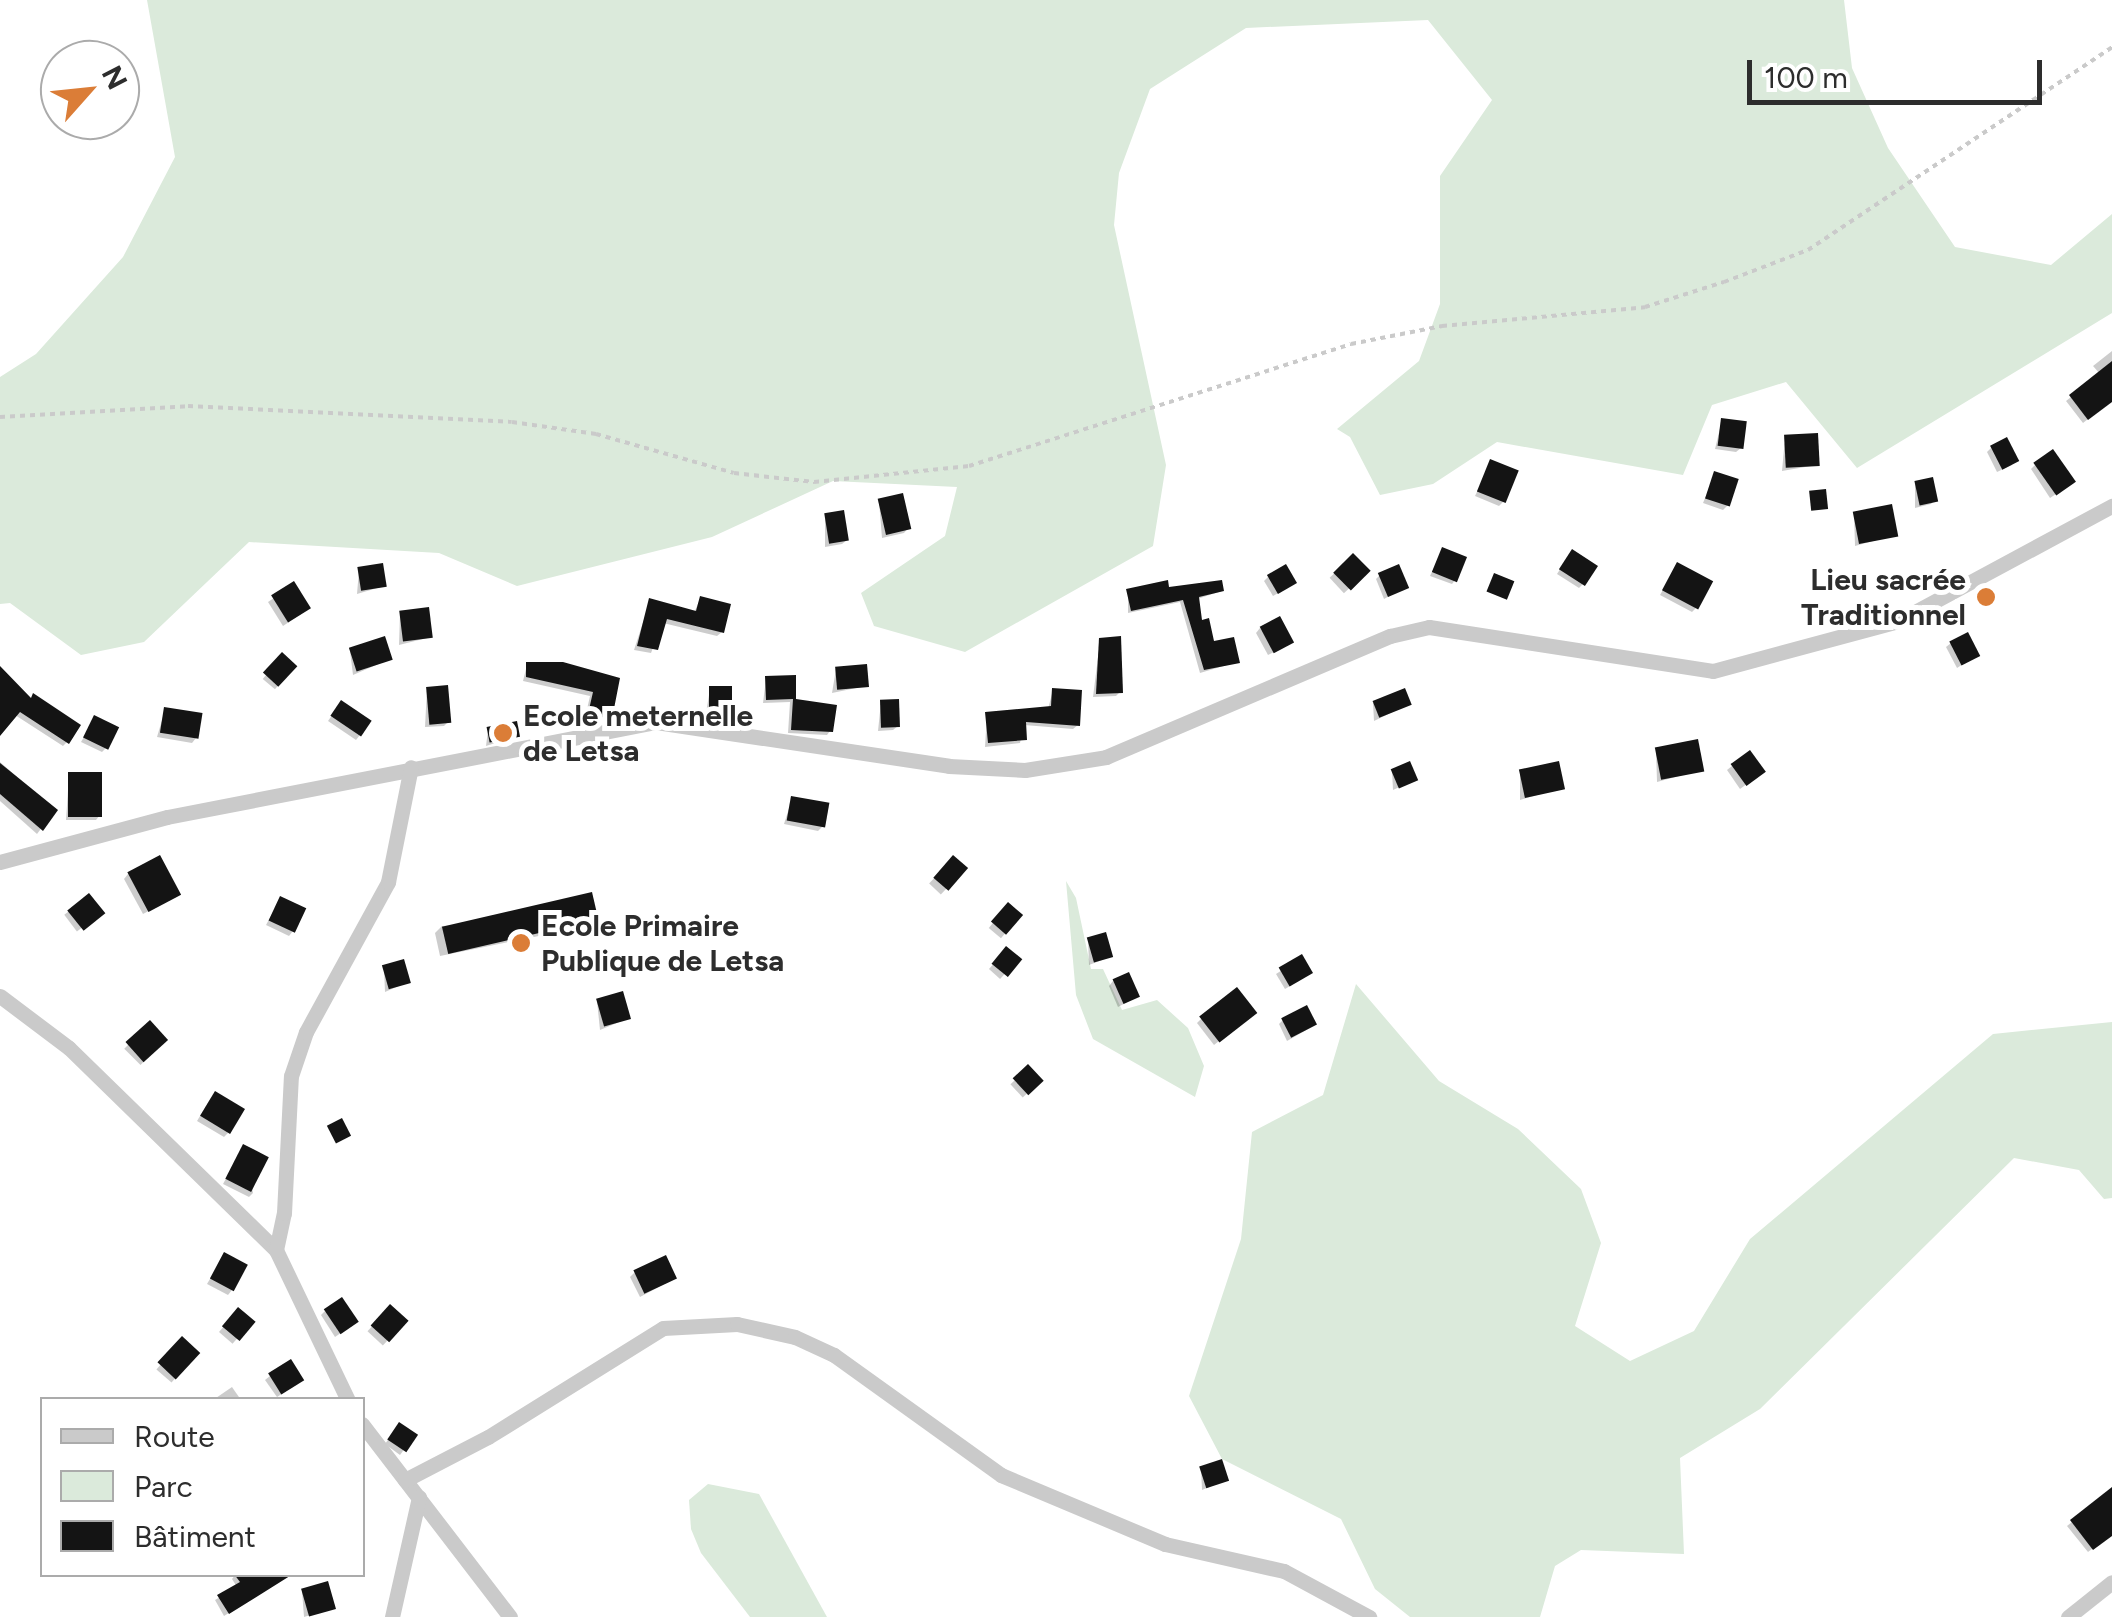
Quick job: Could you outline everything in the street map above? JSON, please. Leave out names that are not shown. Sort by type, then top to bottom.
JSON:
[{"type":"street","points":[[0,862],[167,817],[411,766],[656,722],[855,755],[1025,770],[1106,757],[1390,636],[1429,627],[1713,671],[1898,621],[2112,506]]},
{"type":"street","points":[[276,1250],[284,1213],[291,1076],[306,1032],[388,882],[411,766]]},
{"type":"street","points":[[0,996],[69,1048],[276,1250],[347,1397]]},
{"type":"street","points":[[405,1480],[488,1438],[652,1334],[688,1323],[737,1324],[795,1337],[834,1356],[1000,1476],[1166,1544],[1284,1571],[1369,1617]]},
{"type":"street","points":[[365,1428],[510,1617]]},
{"type":"street","points":[[392,1617],[419,1498]]},
{"type":"street","points":[[2068,1617],[2112,1582]]},
{"type":"path","points":[[0,417],[188,406],[512,422],[596,434],[734,473],[814,482],[969,466],[1351,344],[1442,326],[1646,307],[1724,282],[1808,250],[2112,47]]},
{"type":"green space","points":[[147,0],[1844,0],[1852,68],[1888,148],[1955,247],[2051,265],[2112,214],[2112,313],[1857,468],[1786,382],[1712,405],[1683,475],[1497,442],[1433,484],[1380,495],[1350,437],[1337,429],[1419,361],[1440,304],[1440,176],[1492,100],[1428,20],[1246,28],[1150,89],[1119,173],[1114,225],[1166,465],[1153,546],[965,652],[874,626],[861,593],[945,536],[957,487],[833,481],[712,537],[517,586],[439,553],[249,542],[144,642],[81,655],[10,603],[0,604],[0,377],[36,354],[123,257],[175,157]]},
{"type":"green space","points":[[1066,881],[1076,898],[1091,969],[1103,969],[1122,1010],[1157,1000],[1188,1028],[1204,1066],[1195,1097],[1093,1039],[1076,995]]},
{"type":"green space","points":[[1356,984],[1439,1081],[1518,1129],[1581,1189],[1601,1243],[1575,1326],[1630,1361],[1694,1331],[1750,1239],[1993,1034],[2112,1022],[2112,1198],[2104,1199],[2079,1170],[2014,1158],[1760,1409],[1680,1458],[1684,1554],[1581,1550],[1555,1566],[1540,1617],[1410,1617],[1375,1589],[1341,1519],[1222,1459],[1189,1396],[1241,1239],[1252,1132],[1323,1095]]},
{"type":"green space","points":[[708,1484],[759,1494],[827,1617],[750,1617],[701,1553],[691,1529],[689,1500]]},
{"type":"building","points":[[2112,361],[2112,402],[2088,420],[2069,395]]},
{"type":"building","points":[[1721,418],[1747,421],[1743,449],[1718,446]]},
{"type":"building","points":[[1818,433],[1820,466],[1786,468],[1784,435]]},
{"type":"building","points":[[2007,437],[2019,461],[2002,470],[1990,446]]},
{"type":"building","points":[[2053,449],[2076,482],[2056,496],[2033,463]]},
{"type":"building","points":[[1490,459],[1519,471],[1506,503],[1477,491]]},
{"type":"building","points":[[1714,471],[1739,479],[1730,507],[1705,499]]},
{"type":"building","points":[[1933,477],[1938,501],[1920,505],[1914,481]]},
{"type":"building","points":[[1826,489],[1828,509],[1811,511],[1809,491]]},
{"type":"building","points":[[903,493],[911,529],[886,535],[878,499]]},
{"type":"building","points":[[1892,504],[1898,536],[1859,544],[1853,512]]},
{"type":"building","points":[[844,510],[849,541],[829,544],[824,513]]},
{"type":"building","points":[[1442,547],[1467,557],[1457,582],[1432,572]]},
{"type":"building","points":[[1572,549],[1598,566],[1585,586],[1559,569]]},
{"type":"building","points":[[1353,553],[1371,571],[1351,590],[1333,573]]},
{"type":"building","points":[[1677,562],[1713,581],[1698,610],[1662,590]]},
{"type":"building","points":[[383,563],[387,587],[361,591],[357,567]]},
{"type":"building","points":[[1286,564],[1297,583],[1278,594],[1267,575]]},
{"type":"building","points":[[1399,564],[1409,588],[1388,597],[1378,573]]},
{"type":"building","points":[[1494,573],[1514,581],[1507,600],[1487,592]]},
{"type":"building","points":[[1168,580],[1169,587],[1222,580],[1224,591],[1199,597],[1202,620],[1209,618],[1214,641],[1234,637],[1240,663],[1204,670],[1183,600],[1131,611],[1126,589]]},
{"type":"building","points":[[294,581],[311,608],[288,622],[271,595]]},
{"type":"building","points":[[700,596],[731,604],[724,633],[667,619],[658,650],[637,646],[649,598],[696,611]]},
{"type":"building","points":[[429,607],[433,638],[403,641],[399,611]]},
{"type":"building","points":[[1280,616],[1294,642],[1274,653],[1260,627]]},
{"type":"building","points":[[1968,632],[1980,656],[1962,666],[1949,642]]},
{"type":"building","points":[[385,636],[393,660],[357,672],[349,648]]},
{"type":"building","points":[[1121,636],[1123,693],[1096,694],[1099,638]]},
{"type":"building","points":[[282,652],[297,666],[278,687],[263,672]]},
{"type":"building","points":[[526,662],[563,662],[620,678],[612,719],[588,714],[593,692],[526,677]]},
{"type":"building","points":[[867,664],[869,687],[837,690],[835,667]]},
{"type":"building","points":[[0,666],[31,698],[33,693],[81,725],[69,744],[20,712],[0,736]]},
{"type":"building","points":[[796,675],[796,699],[837,705],[833,732],[791,730],[793,699],[766,700],[765,676]]},
{"type":"building","points":[[448,685],[451,723],[429,725],[426,687]]},
{"type":"building","points":[[709,686],[732,686],[732,709],[709,709]]},
{"type":"building","points":[[1052,688],[1082,690],[1080,726],[1026,722],[1027,740],[988,743],[985,712],[1051,706]]},
{"type":"building","points":[[1405,688],[1412,705],[1379,718],[1373,701]]},
{"type":"building","points":[[899,699],[900,727],[881,728],[880,700]]},
{"type":"building","points":[[341,700],[372,721],[361,736],[330,716]]},
{"type":"building","points":[[164,707],[203,713],[198,739],[160,733]]},
{"type":"building","points":[[94,715],[119,727],[108,750],[83,737]]},
{"type":"building","name":"Ecole meternelle de Letsa","points":[[517,721],[520,737],[490,743],[487,727]]},
{"type":"building","points":[[1698,739],[1704,771],[1661,780],[1655,747]]},
{"type":"building","points":[[1750,750],[1766,772],[1746,786],[1731,764]]},
{"type":"building","points":[[1410,761],[1418,780],[1399,789],[1391,769]]},
{"type":"building","points":[[1559,761],[1565,789],[1525,798],[1519,770]]},
{"type":"building","points":[[0,763],[58,810],[43,831],[0,794]]},
{"type":"building","points":[[68,772],[102,772],[102,817],[68,817]]},
{"type":"building","points":[[791,796],[829,803],[825,827],[787,821]]},
{"type":"building","points":[[160,855],[181,895],[148,912],[127,872]]},
{"type":"building","points":[[953,855],[968,868],[948,891],[933,878]]},
{"type":"building","points":[[592,892],[598,919],[448,954],[442,927]]},
{"type":"building","points":[[89,893],[105,913],[84,931],[67,911]]},
{"type":"building","points":[[280,896],[306,908],[295,933],[269,920]]},
{"type":"building","points":[[1008,902],[1023,915],[1006,935],[991,922]]},
{"type":"building","points":[[1106,932],[1113,957],[1094,963],[1087,938]]},
{"type":"building","points":[[1006,946],[1022,959],[1008,977],[992,964]]},
{"type":"building","points":[[1302,954],[1313,973],[1290,987],[1279,968]]},
{"type":"building","points":[[404,959],[411,983],[389,989],[382,965]]},
{"type":"building","points":[[1129,972],[1140,997],[1124,1004],[1113,979]]},
{"type":"building","points":[[1237,987],[1257,1013],[1219,1043],[1199,1017]]},
{"type":"building","points":[[623,991],[631,1019],[604,1027],[596,999]]},
{"type":"building","points":[[1307,1005],[1317,1025],[1291,1038],[1281,1018]]},
{"type":"building","points":[[150,1020],[168,1040],[144,1062],[125,1042]]},
{"type":"building","points":[[1028,1064],[1044,1081],[1028,1095],[1013,1078]]},
{"type":"building","points":[[215,1091],[245,1109],[230,1134],[200,1116]]},
{"type":"building","points":[[342,1118],[351,1136],[336,1144],[327,1126]]},
{"type":"building","points":[[243,1144],[269,1157],[251,1192],[225,1179]]},
{"type":"building","points":[[224,1252],[248,1265],[234,1291],[210,1278]]},
{"type":"building","points":[[666,1255],[677,1279],[644,1294],[633,1270]]},
{"type":"building","points":[[342,1297],[359,1322],[341,1334],[324,1309]]},
{"type":"building","points":[[390,1304],[409,1321],[389,1342],[371,1326]]},
{"type":"building","points":[[238,1307],[256,1322],[240,1341],[222,1326]]},
{"type":"building","points":[[182,1336],[200,1353],[176,1379],[157,1362]]},
{"type":"building","points":[[291,1359],[304,1380],[281,1395],[268,1373]]},
{"type":"building","points":[[399,1422],[418,1435],[406,1452],[387,1439]]},
{"type":"building","points":[[1222,1459],[1229,1481],[1206,1488],[1199,1466]]},
{"type":"building","points":[[2112,1487],[2112,1536],[2093,1550],[2070,1520]]},
{"type":"building","points":[[236,1577],[288,1577],[229,1614],[217,1595],[240,1582]]},
{"type":"building","points":[[328,1581],[336,1609],[309,1617],[301,1589]]},
{"type":"place","name":"Lieu sacrée Traditionnel","points":[[1986,597]]},
{"type":"place","name":"Ecole meternelle de Letsa","points":[[503,733]]},
{"type":"place","name":"Ecole Primaire Publique de Letsa","points":[[521,943]]}]
